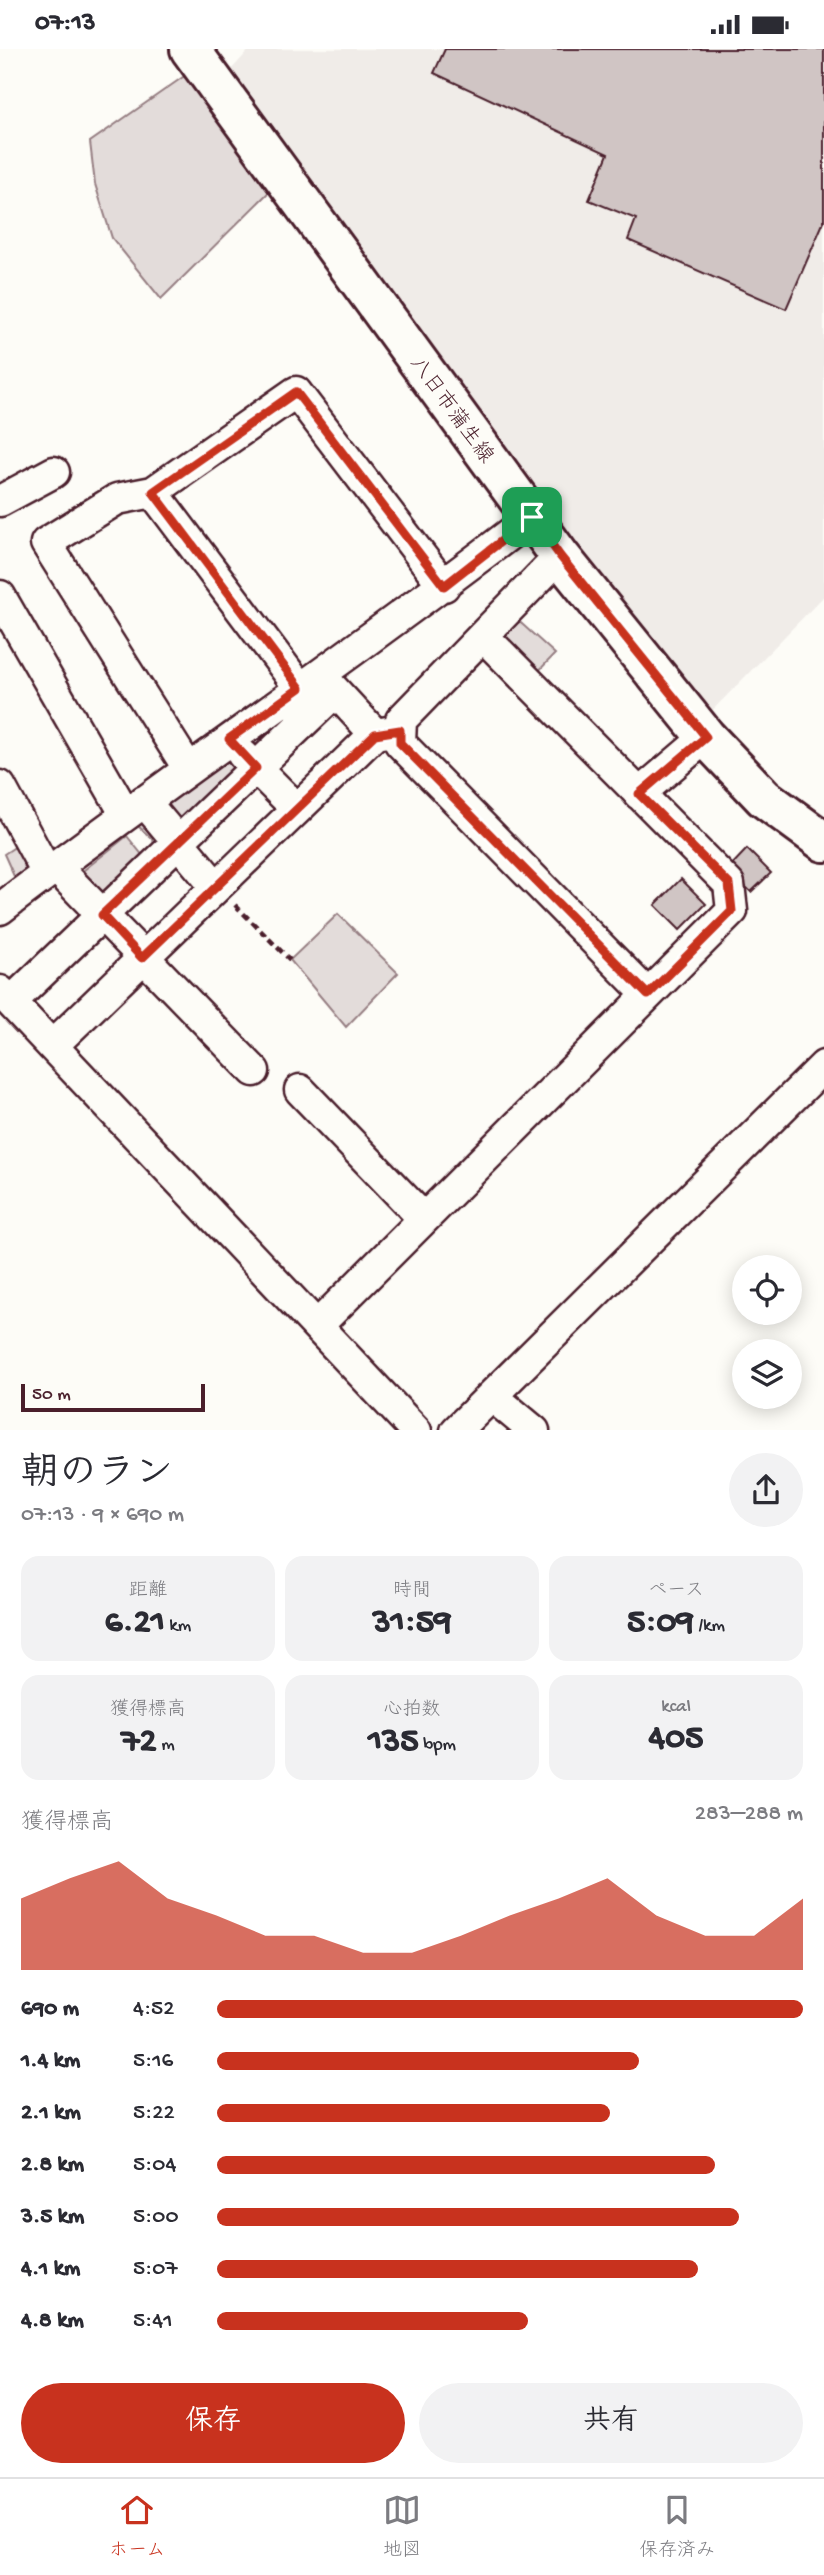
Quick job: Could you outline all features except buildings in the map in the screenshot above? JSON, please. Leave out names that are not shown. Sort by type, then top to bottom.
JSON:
[{"type":"main road","name":"八日市蒲生線","points":[[190,49],[560,556],[706,737],[764,797],[824,842]]},
{"type":"street","points":[[188,768],[46,543],[117,499],[153,492],[296,392],[444,586]]},
{"type":"street","points":[[0,501],[54,472]]},
{"type":"street","points":[[153,492],[318,685],[400,743],[648,995]]},
{"type":"street","points":[[0,909],[229,739],[318,685],[532,517]]},
{"type":"street","points":[[52,1046],[297,809],[401,720],[560,556]]},
{"type":"street","points":[[0,596],[135,808],[178,842],[216,887]]},
{"type":"street","points":[[317,1326],[732,911],[729,884],[482,636]]},
{"type":"street","points":[[318,685],[256,768],[102,915],[5,997],[416,1430]]},
{"type":"street","points":[[639,794],[706,737]]},
{"type":"street","points":[[229,739],[297,809]]},
{"type":"street","points":[[0,786],[51,870],[102,915],[254,1071]]},
{"type":"street","points":[[456,1430],[824,1066]]},
{"type":"street","points":[[300,1090],[423,1218]]},
{"type":"street","points":[[492,1397],[534,1430]]},
{"type":"path","points":[[216,887],[290,960]]},
{"type":"shaded area","points":[[250,49],[824,49],[824,596],[696,727],[221,81]]},
{"type":"shaded area","points":[[193,70],[279,182],[161,299],[112,238],[95,184],[90,142]]},
{"type":"shaded area","points":[[512,615],[555,654],[529,681],[481,643]]},
{"type":"shaded area","points":[[299,706],[161,847],[137,825]]},
{"type":"shaded area","points":[[127,836],[147,861],[86,916],[60,889]]},
{"type":"shaded area","points":[[24,841],[38,869],[17,883],[4,854]]},
{"type":"shaded area","points":[[338,914],[398,973],[346,1027],[290,960]]},
{"type":"route","points":[[296,392],[444,586],[532,517],[560,556],[706,737],[639,794],[729,884],[732,911],[648,995],[400,743],[400,730],[375,734],[142,958],[102,915],[256,768],[229,739],[300,688],[153,492],[296,392]]}]
